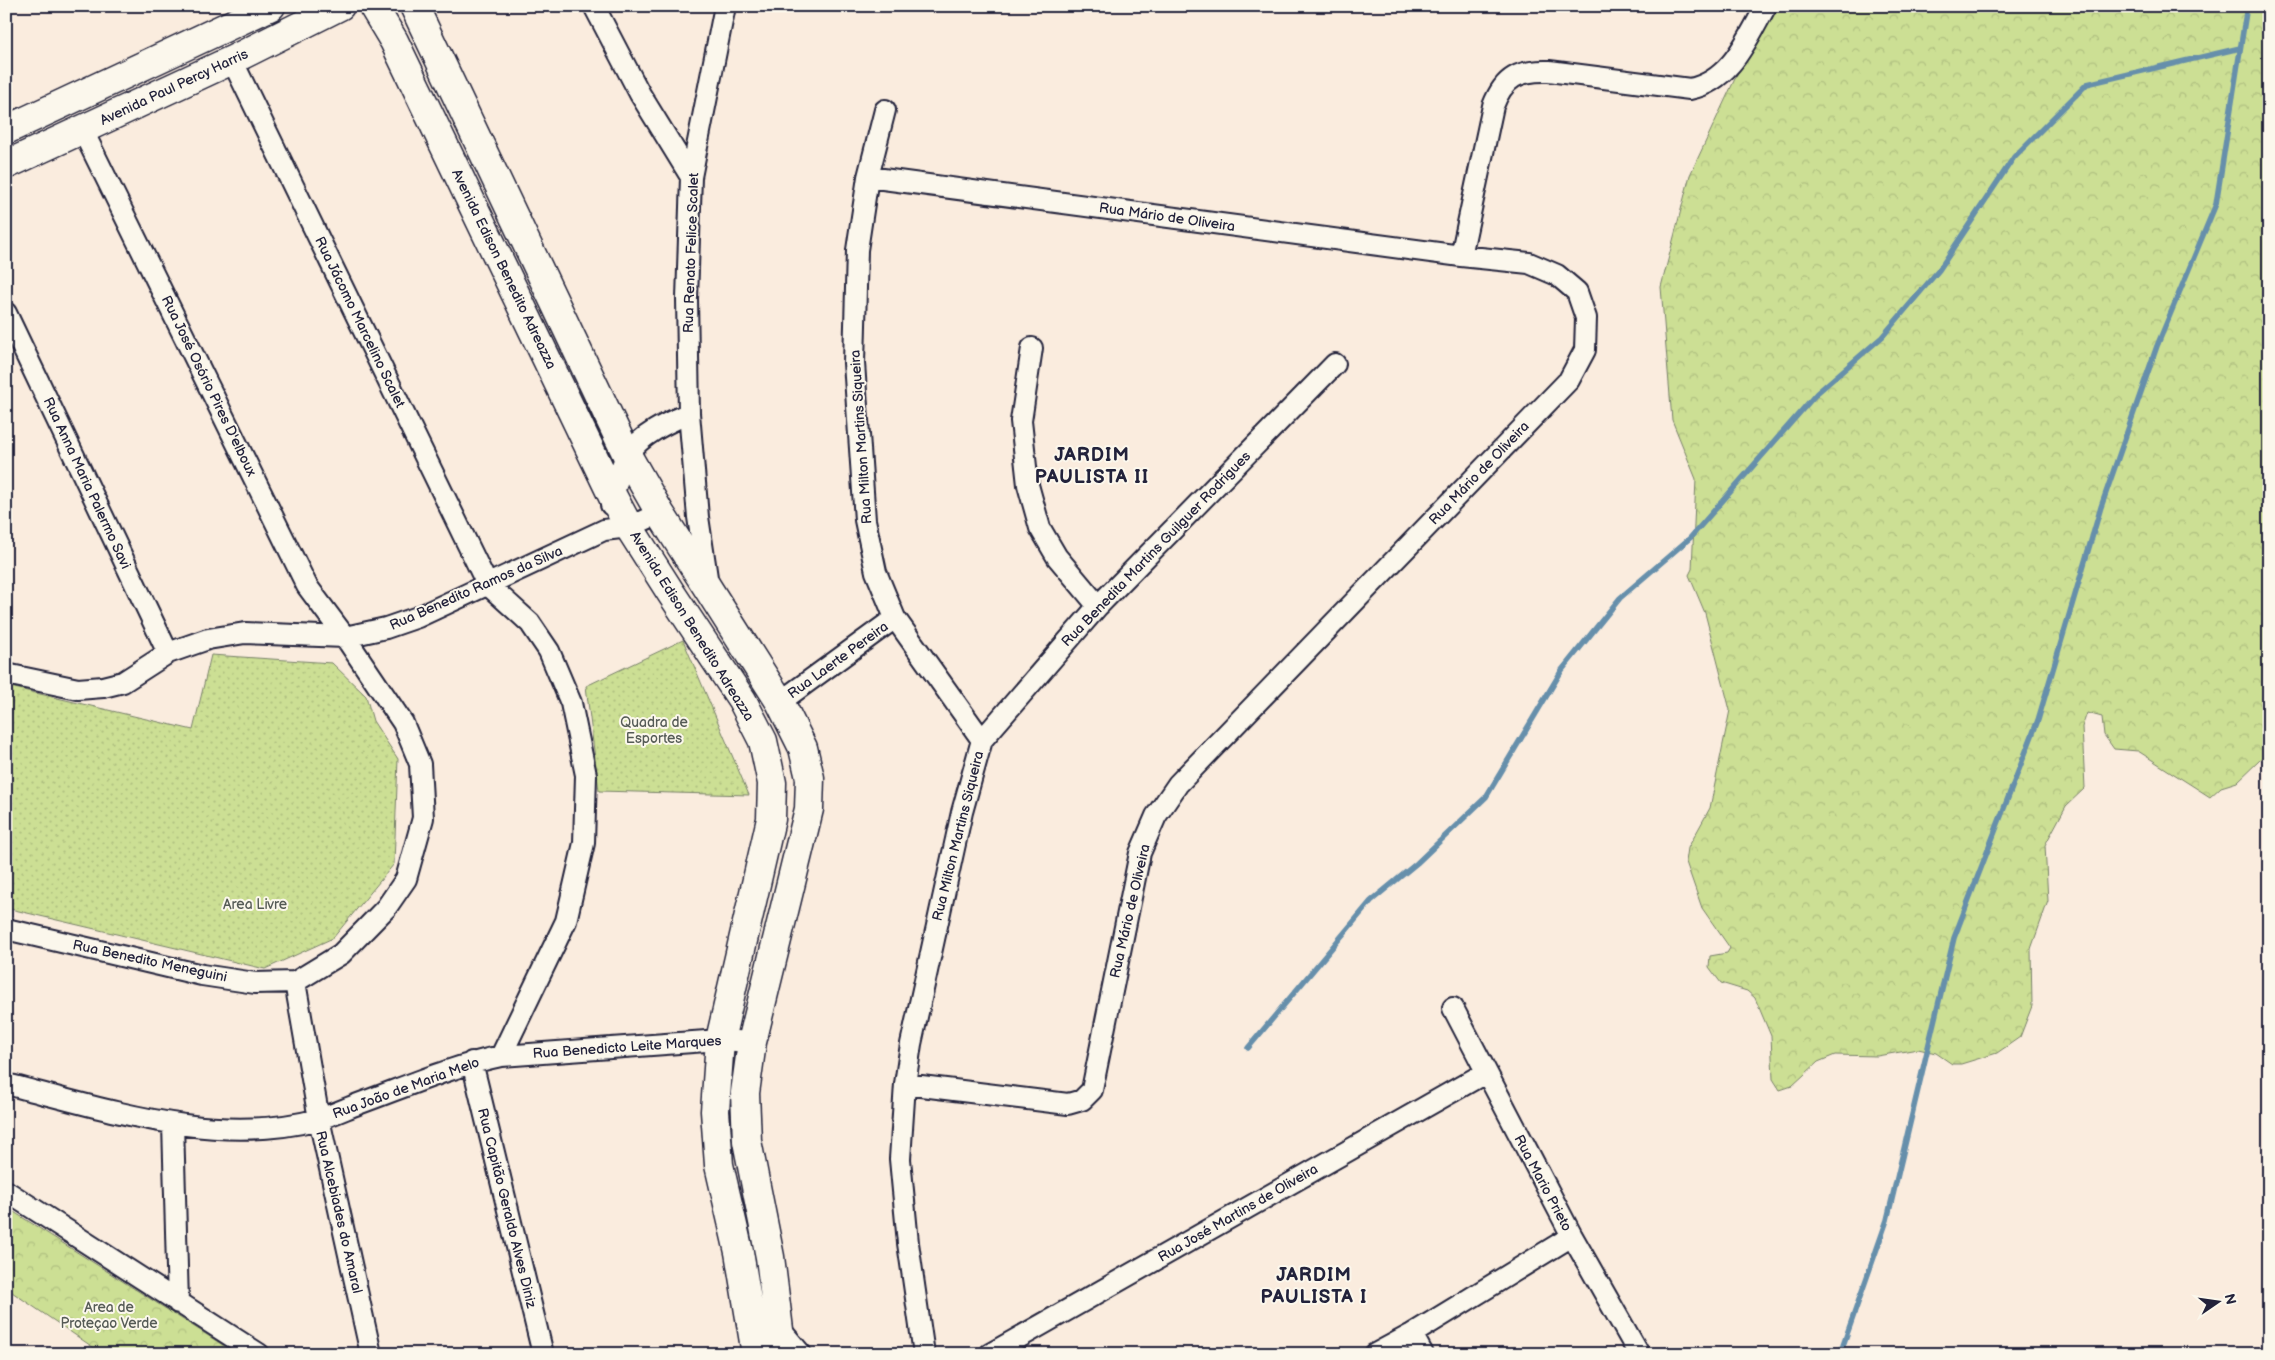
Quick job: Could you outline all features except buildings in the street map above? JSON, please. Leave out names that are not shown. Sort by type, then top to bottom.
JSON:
[{"type":"street","points":[[6,130],[271,6]]},
{"type":"street","name":"Avenida Paul Percy Harris","points":[[7,169],[82,130],[232,60],[340,6]]},
{"type":"street","name":"Avenida Edison Benedito Adreazza","points":[[373,6],[394,41],[613,497],[617,528],[742,700],[763,741],[772,783],[771,819],[720,1040],[715,1111],[719,1165],[738,1252],[756,1354]]},
{"type":"street","points":[[594,6],[640,94],[691,177]]},
{"type":"street","name":"Rua Renato Felice Scalet","points":[[710,593],[698,517],[689,414],[687,299],[691,177],[725,6]]},
{"type":"street","points":[[1461,256],[1493,106],[1498,92],[1507,81],[1519,74],[1533,70],[1549,70],[1690,89],[1704,86],[1726,70],[1738,54],[1766,6]]},
{"type":"street","points":[[394,41],[418,16],[628,454],[660,514],[780,702],[803,748],[810,778],[809,809],[752,1042],[745,1093],[747,1140],[770,1257],[781,1341],[801,1354]]},
{"type":"street","name":"Rua Jácomo Marcelino Scalet","points":[[232,60],[487,584]]},
{"type":"street","name":"Rua Milton Martins Siqueira","points":[[884,110],[868,176],[857,250],[854,363],[865,520],[876,572],[895,618],[982,740],[962,812],[911,1044],[905,1084],[900,1159],[908,1243],[924,1354]]},
{"type":"street","name":"Rua José Osório Pires D'elboux","points":[[82,130],[307,586],[346,637],[403,722],[420,764],[423,818],[406,879],[386,908],[341,954],[295,982]]},
{"type":"street","name":"Rua Mário de Oliveira","points":[[868,176],[1461,256],[1529,263],[1557,275],[1577,292],[1586,318],[1585,350],[1569,380],[1178,784],[1156,816],[1140,854],[1092,1090],[1082,1100],[1068,1104],[905,1084]]},
{"type":"street","name":"Rua Anna Maria Palermo Savi","points":[[6,313],[168,653]]},
{"type":"street","points":[[1032,348],[1021,421],[1028,485],[1040,528],[1057,557],[1098,606]]},
{"type":"street","name":"Rua Benedita Martins Guilguer Rodrigues","points":[[982,740],[1098,606],[1335,364]]},
{"type":"street","points":[[613,497],[628,454],[642,439],[665,424],[689,414]]},
{"type":"street","name":"Rua Benedito Ramos da Silva","points":[[6,674],[78,689],[103,688],[123,682],[168,653],[208,639],[246,633],[346,637],[386,628],[418,616],[617,528],[660,514]]},
{"type":"street","points":[[487,584],[530,623],[550,652],[571,702],[586,775],[584,843],[566,921],[501,1056]]},
{"type":"street","name":"Rua Laerte Pereira","points":[[780,702],[895,618]]},
{"type":"street","name":"Rua Benedito Meneguini","points":[[6,929],[202,975],[255,983],[295,982]]},
{"type":"street","name":"Rua Alcebiades do Amaral","points":[[295,982],[318,1119],[371,1354]]},
{"type":"street","name":"Rua Mario Prieto","points":[[1453,1008],[1485,1073],[1572,1236],[1640,1354]]},
{"type":"street","name":"Rua Benedicto Leite Marques","points":[[501,1056],[720,1040],[752,1042]]},
{"type":"street","name":"Rua João de Maria Melo","points":[[6,1084],[173,1124],[234,1128],[268,1127],[318,1119],[472,1062],[501,1056]]},
{"type":"street","name":"Rua Capitão Geraldo Alves Diniz","points":[[472,1062],[543,1354]]},
{"type":"street","name":"Rua José Martins de Oliveira","points":[[990,1354],[1485,1073]]},
{"type":"street","points":[[173,1124],[178,1303]]},
{"type":"street","points":[[6,1191],[259,1354]]},
{"type":"street","points":[[1375,1354],[1412,1334],[1572,1236]]},
{"type":"street","points":[[1412,1334],[1423,1354]]},
{"type":"green space","points":[[1769,6],[2269,6],[2269,755],[2260,760],[2237,782],[2221,787],[2210,797],[2138,751],[2114,749],[2104,735],[2102,717],[2087,713],[2082,727],[2085,788],[2066,806],[2045,845],[2048,901],[2031,949],[2032,1006],[2020,1037],[1997,1053],[1961,1064],[1952,1064],[1936,1053],[1918,1049],[1877,1056],[1835,1055],[1818,1062],[1792,1086],[1780,1090],[1773,1079],[1771,1036],[1755,998],[1747,991],[1721,983],[1709,967],[1710,956],[1727,953],[1730,948],[1702,908],[1686,862],[1688,848],[1710,808],[1730,710],[1705,613],[1689,575],[1692,569],[1696,479],[1672,420],[1661,287],[1690,175]]},
{"type":"green space","name":"Quadra de Esportes","points":[[683,640],[749,795],[599,791],[586,686]]},
{"type":"green space","name":"Area Livre","points":[[211,655],[332,663],[366,696],[373,721],[398,759],[394,864],[333,938],[265,969],[6,908],[6,686],[193,730]]},
{"type":"green space","name":"Area de Proteçao Verde","points":[[6,1207],[237,1354],[103,1354],[6,1288]]},
{"type":"waterway","points":[[1840,1354],[1887,1220],[1954,938],[2038,720],[2101,507],[2157,346],[2216,204],[2247,6]]},
{"type":"waterway","points":[[1248,1048],[1371,901],[1417,863],[1486,797],[1562,670],[1620,598],[1690,538],[1817,393],[1882,337],[1939,270],[2014,157],[2087,84],[2240,48]]},
{"type":"district","name":"JARDIM PAULISTA II","points":[[1092,466]]},
{"type":"district","name":"JARDIM PAULISTA I","points":[[1314,1286]]}]
